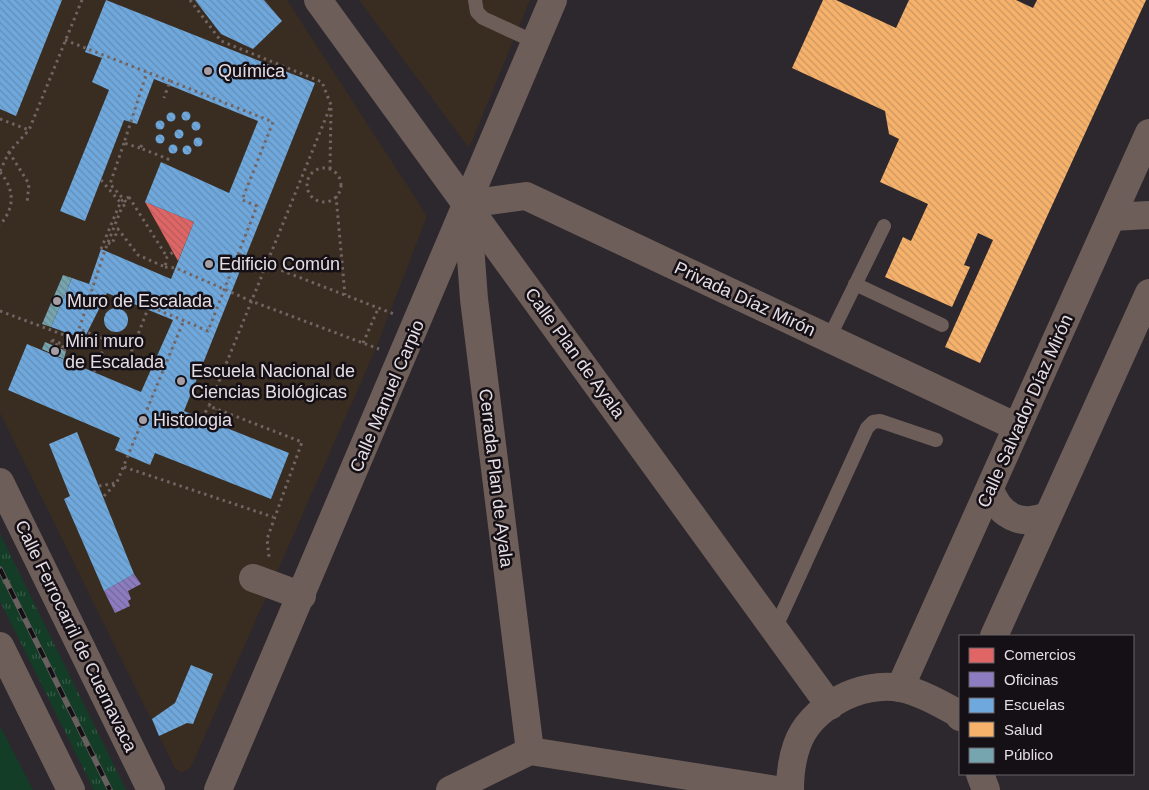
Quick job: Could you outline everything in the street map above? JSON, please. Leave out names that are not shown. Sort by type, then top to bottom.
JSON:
[{"type":"street","name":"Calle Plan de Ayala","points":[[318,0],[830,706]]},
{"type":"street","name":"Calle Manuel Carpio","points":[[218,790],[418,324],[553,0]]},
{"type":"street","name":"Calle Salvador Díaz Mirón","points":[[900,688],[1149,133]]},
{"type":"street","name":"Privada Díaz Mirón","points":[[467,204],[526,196],[1017,427]]},
{"type":"street","name":"Cerrada Plan de Ayala","points":[[467,204],[475,309],[530,751]]},
{"type":"street","points":[[1112,217],[1149,215]]},
{"type":"street","points":[[994,635],[1149,293]]},
{"type":"street","name":"Calle Ferrocarril de Cuernavaca","points":[[0,482],[151,790]]},
{"type":"street","points":[[990,489],[994,501],[1001,510],[1012,517],[1023,521],[1036,520],[1047,516]]},
{"type":"street","points":[[256,579],[302,596]]},
{"type":"street","points":[[0,646],[71,790]]},
{"type":"street","points":[[790,790],[791,770],[797,744],[810,720],[854,692],[877,688],[900,688],[933,700],[959,713]]},
{"type":"street","points":[[450,790],[530,751],[777,790]]},
{"type":"street","points":[[980,775],[986,790]]},
{"type":"lane","points":[[475,0],[477,12],[483,18],[535,42]]},
{"type":"lane","points":[[829,338],[884,226]]},
{"type":"lane","points":[[855,284],[942,325]]},
{"type":"lane","points":[[775,629],[867,428],[873,422],[880,421],[936,440]]},
{"type":"path","points":[[0,226],[8,216],[12,205],[12,192],[8,181],[0,171],[9,152],[29,130],[82,0]]},
{"type":"path","points":[[190,0],[221,41],[322,82],[331,105],[330,169]]},
{"type":"path","points":[[65,40],[147,72],[170,81],[273,122],[242,200],[257,206],[208,331],[149,306],[132,350],[79,330],[108,243],[122,206],[127,203],[110,184],[147,72]]},
{"type":"path","points":[[164,98],[170,81]]},
{"type":"path","points":[[202,418],[209,406],[331,105]]},
{"type":"path","points":[[0,119],[29,130]]},
{"type":"path","points":[[124,143],[141,147],[168,159],[165,164]]},
{"type":"path","points":[[9,152],[29,184],[27,203]]},
{"type":"path","points":[[319,169],[330,169],[335,172],[341,186],[336,196],[331,200],[320,201],[315,199],[308,191],[307,185],[311,175],[319,169]]},
{"type":"path","points":[[101,180],[120,202]]},
{"type":"path","points":[[336,196],[345,296]]},
{"type":"path","points":[[102,249],[120,202],[128,197],[167,257]]},
{"type":"path","points":[[108,243],[112,244],[118,228],[138,255],[165,267],[176,268],[251,301],[403,358]]},
{"type":"path","points":[[165,267],[167,257],[173,252]]},
{"type":"path","points":[[238,254],[418,324]]},
{"type":"path","points":[[363,343],[378,309]]},
{"type":"path","points":[[0,311],[48,331],[80,341],[84,331]]},
{"type":"path","points":[[104,496],[117,482],[124,467],[184,320]]},
{"type":"path","points":[[48,331],[49,326]]},
{"type":"path","points":[[55,332],[52,340],[67,346],[63,350]]},
{"type":"path","points":[[94,372],[107,340]]},
{"type":"path","points":[[209,406],[302,442],[273,517],[267,539],[270,555],[256,579]]},
{"type":"path","points":[[212,422],[216,408]]},
{"type":"path","points":[[124,467],[273,517]]},
{"type":"path","points":[[99,486],[117,482]]},
{"type":"shaded area","name":"Escuela Nacional de Ciencias Biológicas","points":[[0,0],[287,0],[427,216],[376,348],[191,767],[182,773],[175,768],[0,413]]},
{"type":"shaded area","points":[[359,0],[530,0],[469,148]]},
{"type":"green space","points":[[0,534],[126,790],[94,790],[0,601]]},
{"type":"green space","points":[[0,726],[33,790],[0,790]]},
{"type":"building: Comercios","points":[[145,202],[194,222],[178,261],[173,252]]},
{"type":"building: Oficinas","points":[[134,574],[141,584],[128,591],[131,599],[128,601],[130,606],[115,613],[104,591]]},
{"type":"building: Escuelas","points":[[0,0],[62,0],[16,116],[0,109]]},
{"type":"building: Escuelas","points":[[106,0],[315,83],[184,411],[289,453],[271,499],[155,453],[150,465],[115,450],[120,438],[8,390],[27,344],[141,392],[173,320],[107,293],[84,339],[51,327],[72,278],[89,284],[101,249],[171,279],[194,222],[145,202],[161,162],[229,193],[258,121],[154,79],[137,124],[124,120],[85,221],[60,211],[109,90],[92,82],[102,58],[85,52]]},
{"type":"building: Escuelas","points":[[195,0],[264,0],[282,21],[253,49],[221,34]]},
{"type":"building: Escuelas","points":[[186,112],[190,116],[186,120],[182,116]]},
{"type":"building: Escuelas","points":[[171,113],[175,117],[171,121],[167,117]]},
{"type":"building: Escuelas","points":[[160,121],[164,125],[160,129],[156,125]]},
{"type":"building: Escuelas","points":[[196,122],[200,126],[196,130],[192,126]]},
{"type":"building: Escuelas","points":[[179,130],[183,134],[179,138],[175,134]]},
{"type":"building: Escuelas","points":[[160,135],[164,139],[160,143],[156,139]]},
{"type":"building: Escuelas","points":[[198,138],[202,142],[198,146],[194,142]]},
{"type":"building: Escuelas","points":[[173,145],[177,149],[173,153],[169,149]]},
{"type":"building: Escuelas","points":[[187,146],[191,150],[187,154],[183,150]]},
{"type":"building: Escuelas","points":[[116,308],[121,309],[127,315],[127,325],[121,331],[116,332],[111,331],[105,325],[104,320],[105,315],[111,309]]},
{"type":"building: Escuelas","points":[[77,432],[134,574],[104,591],[64,499],[70,496],[49,444]]},
{"type":"building: Escuelas","points":[[191,665],[213,674],[193,724],[187,723],[159,736],[152,719],[175,703]]},
{"type":"building: Salud","points":[[823,0],[836,0],[896,28],[909,0],[1016,0],[1033,8],[1037,0],[1146,0],[980,363],[945,347],[993,240],[978,233],[964,265],[970,267],[952,307],[885,277],[903,237],[911,241],[928,204],[880,182],[899,139],[889,134],[885,111],[792,68]]},
{"type":"building: Público","name":"Muro de Escalada","points":[[63,275],[72,278],[51,327],[42,324]]},
{"type":"building: Público","name":"Mini muro de Escalada","points":[[45,342],[66,351],[64,359],[42,349]]},
{"type":"railway","points":[[0,569],[110,790]]},
{"type":"place","name":"Química","points":[[208,71]]},
{"type":"place","name":"Edificio Común","points":[[209,264]]},
{"type":"place","name":"Muro de Escalada","points":[[57,301]]},
{"type":"place","name":"Mini muro de Escalada","points":[[55,351]]},
{"type":"place","name":"Escuela Nacional de Ciencias Biológicas","points":[[181,381]]},
{"type":"place","name":"Histologia","points":[[143,420]]}]
